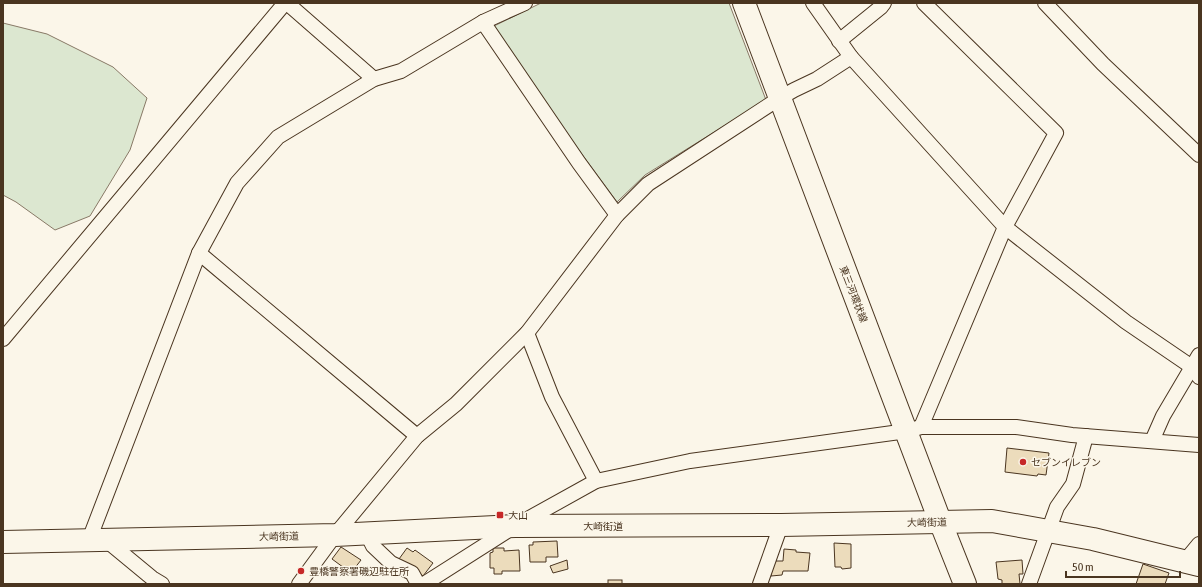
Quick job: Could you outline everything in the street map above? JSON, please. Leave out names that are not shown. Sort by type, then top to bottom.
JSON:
[{"type":"main road","name":"東三河環状線","points":[[744,3],[780,98],[914,429],[940,521],[966,584]]},
{"type":"main road","name":"大崎街道","points":[[3,542],[335,535],[515,526],[781,525],[992,521],[1093,539],[1192,563]]},
{"type":"street","points":[[3,339],[286,3],[374,79]]},
{"type":"street","points":[[162,584],[97,540],[199,253],[237,183],[278,137],[374,79],[401,71],[483,22],[525,3]]},
{"type":"street","points":[[813,3],[851,57],[1005,227],[1126,322],[1195,372]]},
{"type":"street","points":[[839,41],[884,3]]},
{"type":"street","points":[[914,429],[1005,227],[1056,133],[924,3]]},
{"type":"street","points":[[1045,3],[1103,64],[1199,155]]},
{"type":"street","points":[[483,22],[579,162],[617,214]]},
{"type":"street","points":[[299,584],[335,535],[417,436],[456,404],[526,333],[617,214],[648,184],[780,98],[817,79],[851,57]]},
{"type":"street","points":[[199,253],[417,436]]},
{"type":"street","points":[[526,333],[552,397],[596,481]]},
{"type":"street","points":[[1152,441],[1163,416],[1195,372],[1199,355]]},
{"type":"street","points":[[424,584],[515,526],[596,481],[690,461],[914,429],[1016,427],[1086,436],[1199,445]]},
{"type":"street","points":[[1029,584],[1057,507],[1073,484],[1086,436]]},
{"type":"street","points":[[760,584],[781,525]]},
{"type":"street","points":[[367,534],[373,546],[391,563],[412,573],[418,584]]},
{"type":"street","points":[[1192,563],[1199,544]]},
{"type":"green space","points":[[541,3],[729,3],[766,100],[645,175],[617,202],[559,123],[494,26]]},
{"type":"green space","points":[[3,23],[47,34],[113,67],[147,98],[130,150],[90,216],[55,230],[16,202],[3,195]]},
{"type":"building","points":[[1007,448],[1049,453],[1046,475],[1038,474],[1037,476],[1005,472]]},
{"type":"building","points":[[557,541],[558,557],[546,557],[546,562],[530,562],[529,545],[533,545],[533,542]]},
{"type":"building","points":[[834,543],[851,544],[851,568],[842,569],[841,567],[835,567]]},
{"type":"building","points":[[341,547],[361,560],[351,573],[332,559]]},
{"type":"building","points":[[407,548],[413,552],[415,550],[433,563],[423,576],[399,559]]},
{"type":"building","points":[[493,548],[504,548],[504,551],[519,550],[520,571],[502,571],[502,574],[494,574],[494,568],[490,568],[490,553],[493,552]]},
{"type":"building","points":[[784,549],[810,553],[808,571],[783,571],[782,575],[771,576],[771,561],[783,561]]},
{"type":"building","points":[[567,560],[568,569],[553,573],[550,566]]},
{"type":"building","points":[[1022,560],[1023,574],[1019,574],[1020,584],[1002,584],[1002,580],[998,579],[996,562]]},
{"type":"building","points":[[1143,564],[1169,573],[1165,584],[1136,584]]},
{"type":"building","points":[[608,580],[622,580],[622,584],[608,584]]},
{"type":"place","name":"セブンイレブン","points":[[1023,462]]},
{"type":"place","name":"大山","points":[[500,515]]},
{"type":"place","name":"豊橋警察署磯辺駐在所","points":[[301,571]]}]
